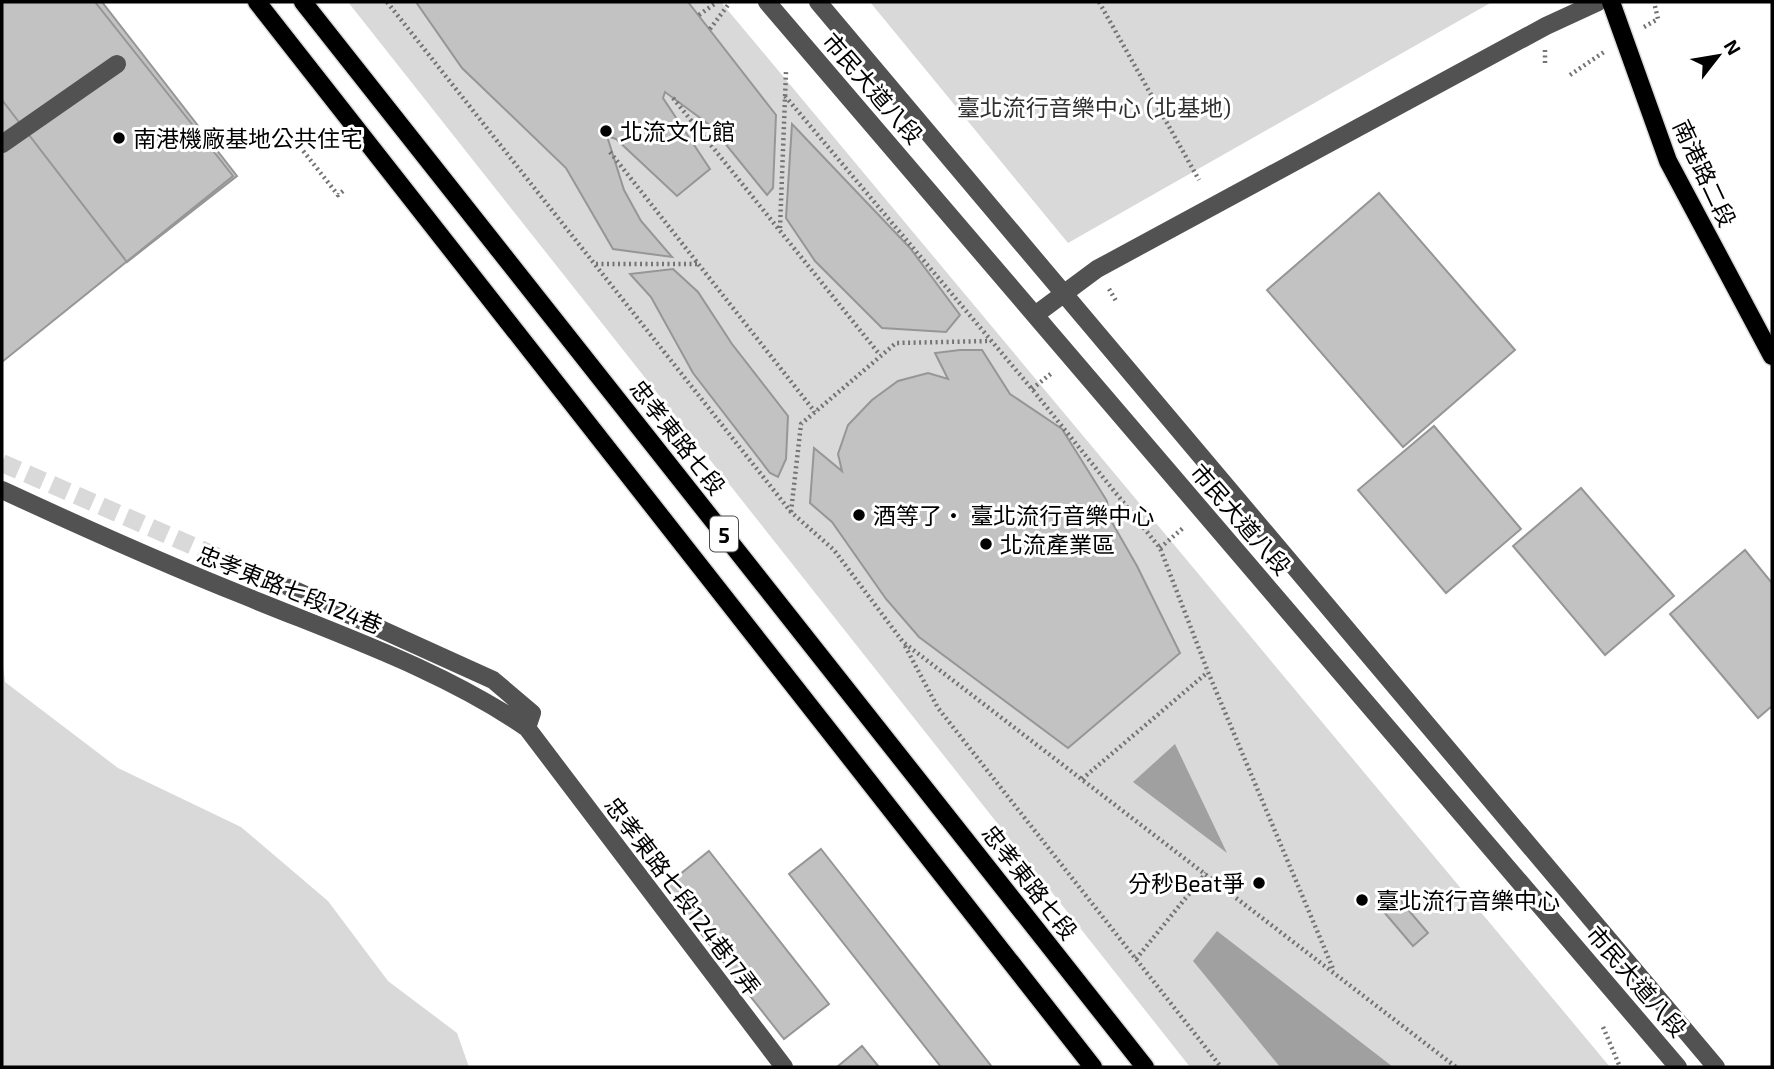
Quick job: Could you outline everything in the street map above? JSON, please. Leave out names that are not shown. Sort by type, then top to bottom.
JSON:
[{"type":"main road","name":"5","points":[[257,2],[1093,1067]]},
{"type":"main road","name":"忠孝東路七段","points":[[303,2],[1145,1067]]},
{"type":"main road","name":"南港路二段","points":[[1611,2],[1668,161],[1772,356]]},
{"type":"street","name":"市民大道八段","points":[[767,2],[1678,1067]]},
{"type":"street","name":"市民大道八段","points":[[818,2],[1716,1067]]},
{"type":"street","points":[[1035,315],[1097,269],[1521,39],[1598,2]]},
{"type":"street","points":[[2,144],[117,64]]},
{"type":"street","name":"忠孝東路七段124巷","points":[[2,490],[164,564],[476,695],[527,728],[544,754]]},
{"type":"street","points":[[290,588],[493,680],[532,713],[527,728]]},
{"type":"street","name":"忠孝東路七段124巷17弄","points":[[544,754],[784,1067]]},
{"type":"path","points":[[387,2],[791,512],[834,550],[903,642],[938,708],[1221,1067]]},
{"type":"path","points":[[699,15],[716,2]]},
{"type":"path","points":[[1099,2],[1199,180]]},
{"type":"path","points":[[710,29],[728,5]]},
{"type":"path","points":[[779,229],[786,72]]},
{"type":"path","points":[[785,96],[1032,389],[1160,548],[1208,672],[1335,972]]},
{"type":"path","points":[[673,98],[880,355]]},
{"type":"path","points":[[293,138],[338,195],[343,191]]},
{"type":"path","points":[[610,152],[815,412]]},
{"type":"path","points":[[596,264],[699,264]]},
{"type":"path","points":[[791,512],[801,424],[880,355],[896,343],[992,341]]},
{"type":"path","points":[[1032,389],[1051,373]]},
{"type":"path","points":[[1160,548],[1183,528]]},
{"type":"path","points":[[903,642],[1456,1067]]},
{"type":"path","points":[[1082,779],[1208,672]]},
{"type":"path","points":[[1136,959],[1206,873]]},
{"type":"path","points":[[1603,1027],[1620,1067]]},
{"type":"green space","points":[[348,2],[721,2],[1610,1067],[1190,1067]]},
{"type":"green space","name":"臺北流行音樂中心 (北基地)","points":[[870,2],[1492,2],[1068,243]]},
{"type":"green space","points":[[2,658],[5,682],[118,768],[241,827],[328,901],[388,981],[457,1033],[469,1067],[2,1067]]},
{"type":"shaded area","points":[[1175,744],[1227,853],[1133,782]]},
{"type":"shaded area","points":[[1217,931],[1393,1067],[1280,1067],[1193,961]]},
{"type":"building","name":"南港機廠基地公共住宅","points":[[2,2],[95,2],[233,176],[2,362]]},
{"type":"building","name":"南港機廠基地公共住宅","points":[[2,2],[102,2],[237,176],[127,262],[2,100]]},
{"type":"building","name":"北流文化館","points":[[416,2],[688,2],[776,115],[773,188],[767,195],[711,126],[665,92],[663,98],[710,169],[677,196],[616,139],[607,136],[624,190],[641,221],[672,257],[613,249],[566,168],[462,68]]},
{"type":"building","points":[[792,124],[910,248],[960,315],[946,332],[882,328],[815,261],[786,218]]},
{"type":"building","points":[[1379,193],[1515,350],[1403,447],[1267,290]]},
{"type":"building","points":[[673,269],[698,292],[732,344],[788,416],[786,459],[778,477],[770,473],[693,373],[651,297],[630,274]]},
{"type":"building","name":"北流產業區","points":[[982,350],[1010,394],[1062,429],[1107,501],[1110,519],[1137,566],[1180,653],[1068,748],[919,637],[886,599],[832,522],[810,503],[814,448],[842,471],[838,454],[848,425],[872,400],[898,381],[928,373],[948,379],[935,353]]},
{"type":"building","points":[[1434,426],[1521,529],[1446,593],[1358,490]]},
{"type":"building","points":[[1581,488],[1674,596],[1605,655],[1513,546]]},
{"type":"building","points":[[1745,550],[1772,583],[1772,706],[1758,718],[1670,614]]},
{"type":"building","points":[[821,849],[992,1067],[941,1067],[789,874]]},
{"type":"building","points":[[709,851],[829,1004],[784,1039],[664,887]]},
{"type":"building","points":[[1399,899],[1428,933],[1413,946],[1384,912]]},
{"type":"building","points":[[862,1046],[879,1067],[837,1067]]},
{"type":"tunnel","points":[[2,463],[290,588]]},
{"type":"place","name":"北流文化館","points":[[606,131]]},
{"type":"place","name":"南港機廠基地公共住宅","points":[[119,138]]},
{"type":"place","name":"酒等了・ 臺北流行音樂中心","points":[[859,515]]},
{"type":"place","name":"北流產業區","points":[[986,544]]},
{"type":"place","name":"分秒Beat爭","points":[[1259,883]]},
{"type":"place","name":"臺北流行音樂中心","points":[[1362,900]]}]
